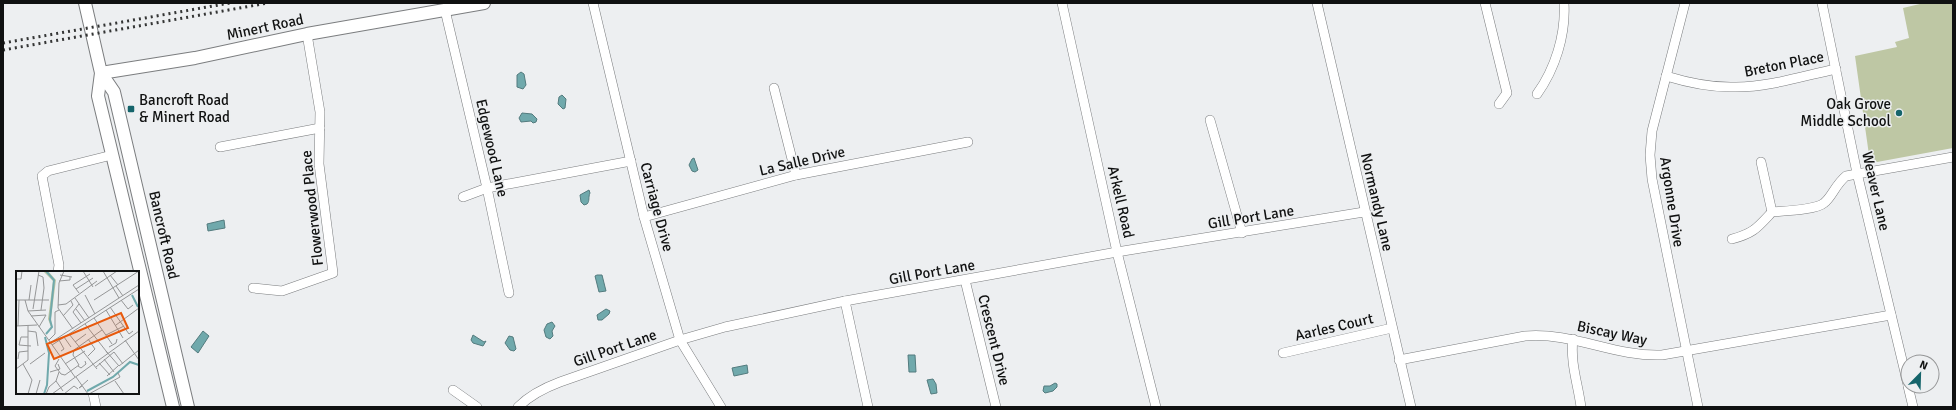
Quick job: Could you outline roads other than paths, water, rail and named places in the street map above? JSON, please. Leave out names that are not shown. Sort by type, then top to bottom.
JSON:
[{"type":"street","name":"Bancroft Road","points":[[85,3],[101,73],[98,96],[173,407]]},
{"type":"street","name":"Minert Road","points":[[101,73],[196,58],[307,34],[484,3]]},
{"type":"street","name":"Carriage Drive","points":[[593,3],[644,217],[680,340],[721,407]]},
{"type":"street","name":"Arkell Road","points":[[1062,3],[1117,252],[1156,407]]},
{"type":"street","name":"Normandy Lane","points":[[1317,3],[1364,212],[1411,407]]},
{"type":"street","points":[[1485,3],[1507,92],[1499,104]]},
{"type":"street","points":[[1536,94],[1549,78],[1562,37],[1564,3]]},
{"type":"street","name":"Argonne Drive","points":[[1684,3],[1652,131],[1650,155],[1651,171],[1698,407]]},
{"type":"street","name":"Weaver Lane","points":[[1822,3],[1857,173],[1900,354]]},
{"type":"street","name":"Edgewood Lane","points":[[445,10],[487,188],[509,293]]},
{"type":"street","name":"Flowerwood Place","points":[[253,288],[282,291],[333,273],[319,164],[319,105],[307,34]]},
{"type":"street","name":"Breton Place","points":[[1666,76],[1709,86],[1736,87],[1765,84],[1836,69]]},
{"type":"street","name":"Bancroft Road","points":[[101,73],[114,92],[188,407]]},
{"type":"street","points":[[774,88],[796,175]]},
{"type":"street","points":[[1210,120],[1242,233]]},
{"type":"street","points":[[220,147],[320,128]]},
{"type":"street","name":"La Salle Drive","points":[[644,217],[796,175],[968,142]]},
{"type":"street","points":[[58,271],[59,265],[42,176],[48,171],[112,155]]},
{"type":"street","points":[[1732,239],[1748,235],[1756,230],[1772,212],[1804,209],[1824,203],[1838,182],[1846,176],[1953,156]]},
{"type":"street","points":[[463,197],[487,188],[631,161]]},
{"type":"street","points":[[1761,162],[1772,212]]},
{"type":"street","name":"Gill Port Lane","points":[[518,407],[542,389],[560,382],[680,340],[725,327],[845,301],[1117,252],[1242,233],[1364,212]]},
{"type":"street","name":"Crescent Drive","points":[[965,280],[996,407]]},
{"type":"street","points":[[845,301],[868,407]]},
{"type":"street","name":"Biscay Way","points":[[1399,360],[1525,336],[1544,334],[1573,339],[1629,354],[1648,356],[1686,351],[1891,315]]},
{"type":"street","name":"Aarles Court","points":[[1283,353],[1392,328]]},
{"type":"street","points":[[1573,339],[1572,350],[1574,373],[1581,407]]},
{"type":"street","points":[[453,390],[477,407]]},
{"type":"street","points":[[93,394],[96,407]]},
{"type":"street","name":"Weaver Lane","points":[[1910,394],[1913,407]]},
{"type":"water","points":[[521,72],[524,74],[526,85],[523,89],[517,87],[517,75]]},
{"type":"water","points":[[562,95],[566,99],[565,108],[563,109],[558,104],[559,97]]},
{"type":"water","points":[[522,113],[532,114],[537,119],[536,122],[521,122],[519,118]]},
{"type":"water","points":[[694,158],[698,170],[695,172],[692,171],[689,165]]},
{"type":"water","points":[[589,190],[590,193],[588,202],[584,205],[581,202],[580,195]]},
{"type":"water","points":[[224,220],[225,228],[208,231],[207,224]]},
{"type":"water","points":[[602,275],[606,291],[599,292],[595,276]]},
{"type":"water","points":[[606,309],[610,311],[609,314],[602,320],[598,320],[597,315]]},
{"type":"water","points":[[552,322],[555,326],[552,331],[553,336],[550,339],[546,337],[544,330],[547,324]]},
{"type":"water","points":[[203,331],[209,336],[198,353],[191,347]]},
{"type":"water","points":[[473,335],[484,342],[486,341],[483,346],[473,343],[471,340]]},
{"type":"water","points":[[509,336],[513,337],[516,349],[514,351],[510,350],[505,343]]},
{"type":"water","points":[[908,355],[915,355],[916,372],[909,372]]},
{"type":"water","points":[[747,365],[748,373],[734,376],[732,368]]},
{"type":"water","points":[[933,379],[936,384],[937,393],[931,394],[927,380]]},
{"type":"water","points":[[1055,383],[1057,384],[1057,387],[1053,391],[1045,393],[1043,391],[1044,386],[1050,386]]},
{"type":"railway","points":[[3,43],[230,3]]},
{"type":"railway","points":[[3,50],[268,3]]},
{"type":"place","name":"Bancroft Road & Minert Road","points":[[131,109]]},
{"type":"place","name":"Oak Grove Middle School","points":[[1899,113]]}]
